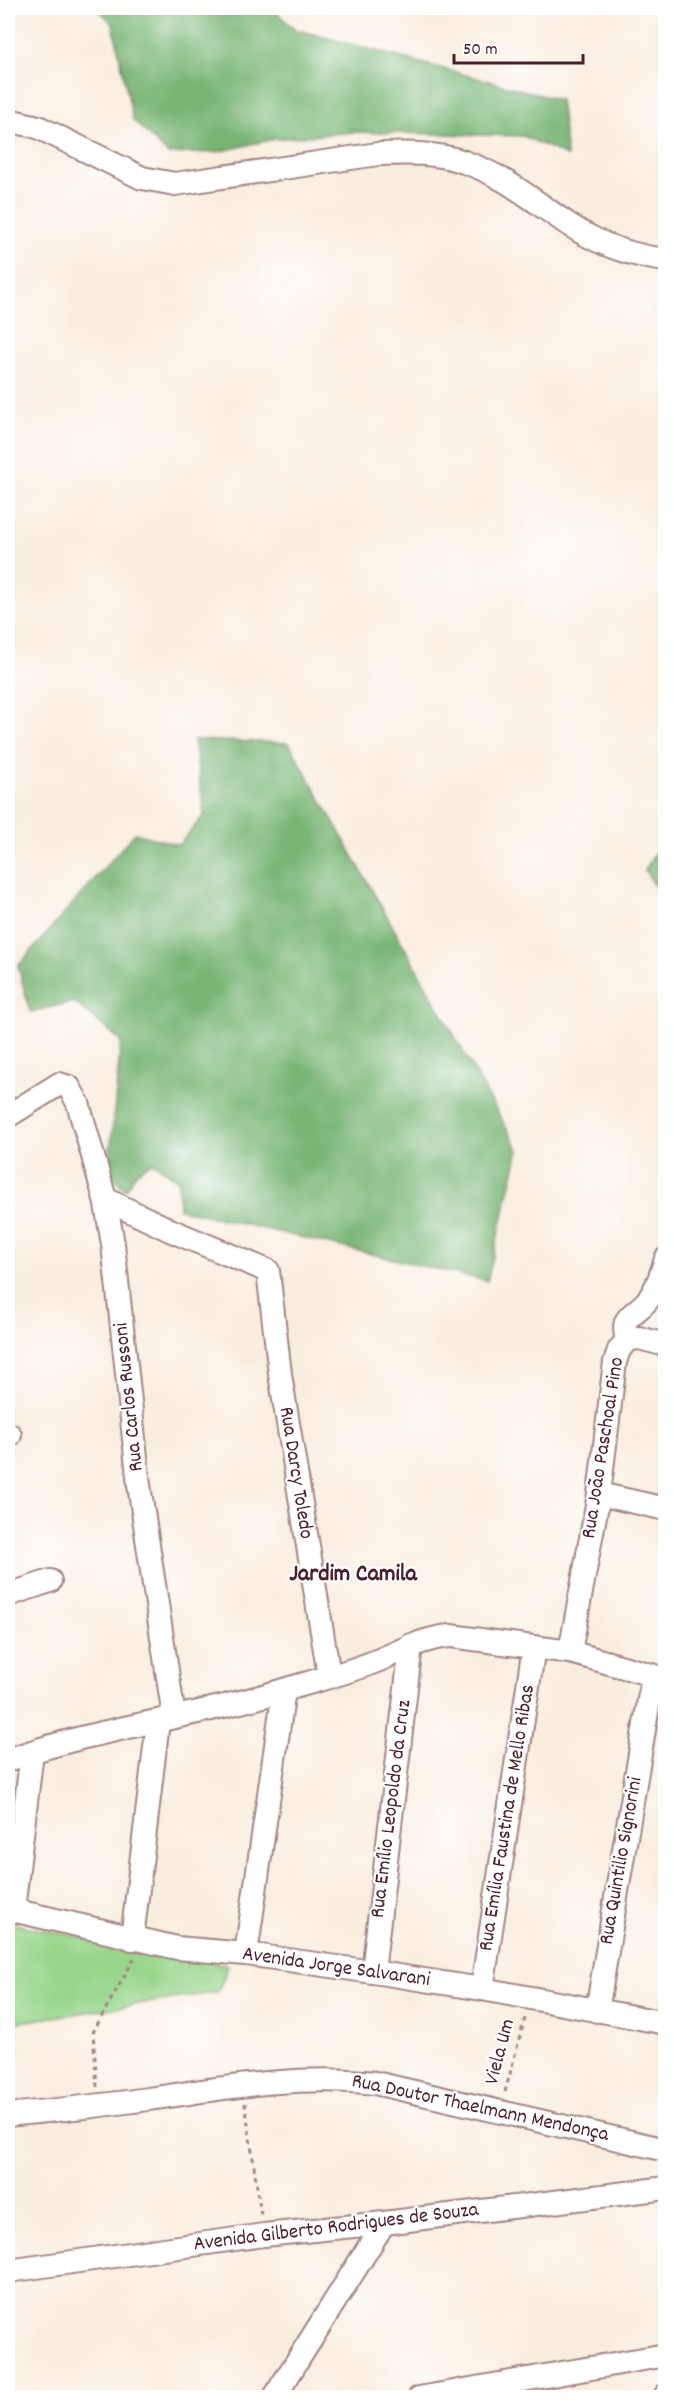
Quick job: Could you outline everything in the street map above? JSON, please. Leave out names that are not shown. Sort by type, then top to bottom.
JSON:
[{"type":"street","points":[[8,120],[38,127],[142,178],[175,184],[378,154],[439,155],[488,171],[573,227],[593,237],[624,251],[666,260]]},
{"type":"street","name":"Rua Carlos Russoni","points":[[8,1116],[59,1084],[65,1085],[73,1092],[105,1199],[113,1244],[166,1720],[138,1940]]},
{"type":"street","name":"Rua Darcy Toledo","points":[[105,1199],[172,1231],[268,1270],[279,1374],[328,1675]]},
{"type":"street","name":"Rua João Paschoal Pino","points":[[570,1652],[599,1494],[615,1362],[619,1350],[627,1340],[626,1323],[630,1314],[646,1302],[660,1280],[666,1259]]},
{"type":"street","points":[[627,1340],[639,1338],[666,1345]]},
{"type":"street","points":[[599,1494],[666,1509]]},
{"type":"street","points":[[8,1595],[50,1581]]},
{"type":"street","points":[[8,1760],[56,1743],[166,1720],[284,1690],[372,1663],[424,1640],[451,1636],[570,1652],[659,1677]]},
{"type":"street","name":"Rua Emílio Leopoldo da Cruz","points":[[373,1972],[411,1645]]},
{"type":"street","name":"Rua Emília Faustina de Mello Ribas","points":[[482,1989],[534,1647]]},
{"type":"street","name":"Rua Quintilio Signorini","points":[[597,2012],[659,1677]]},
{"type":"street","points":[[246,1954],[284,1690]]},
{"type":"street","points":[[10,1910],[32,1752]]},
{"type":"street","name":"Avenida Jorge Salvarani","points":[[10,1910],[177,1948],[246,1954],[373,1972],[482,1989],[666,2023]]},
{"type":"street","name":"Rua Doutor Thaelmann Mendonça","points":[[8,2115],[99,2106],[243,2085],[300,2080],[346,2080],[375,2083],[666,2150]]},
{"type":"street","name":"Avenida Gilberto Rodrigues de Souza","points":[[8,2271],[264,2235],[384,2223],[666,2188]]},
{"type":"street","points":[[274,2397],[384,2223]]},
{"type":"street","points":[[419,2397],[666,2355]]},
{"type":"path","points":[[99,2106],[93,2032],[138,1940]]},
{"type":"path","name":"Viela Um","points":[[500,2112],[530,1999]]},
{"type":"path","points":[[243,2085],[264,2235]]},
{"type":"green space","points":[[97,8],[272,8],[294,29],[560,100],[567,156],[523,136],[354,132],[274,139],[217,152],[168,154],[133,120],[113,24]]},
{"type":"green space","points":[[194,740],[289,743],[519,1150],[487,1281],[179,1209],[178,1180],[152,1162],[136,1173],[126,1190],[108,1174],[121,1041],[74,1002],[30,1012],[18,966],[135,833],[179,845],[204,815]]},
{"type":"green space","points":[[665,836],[665,903],[645,870]]},
{"type":"green space","points":[[8,1923],[228,1965],[218,1992],[8,2024]]},
{"type":"district","name":"Jardim Camila","points":[[353,1575]]}]
